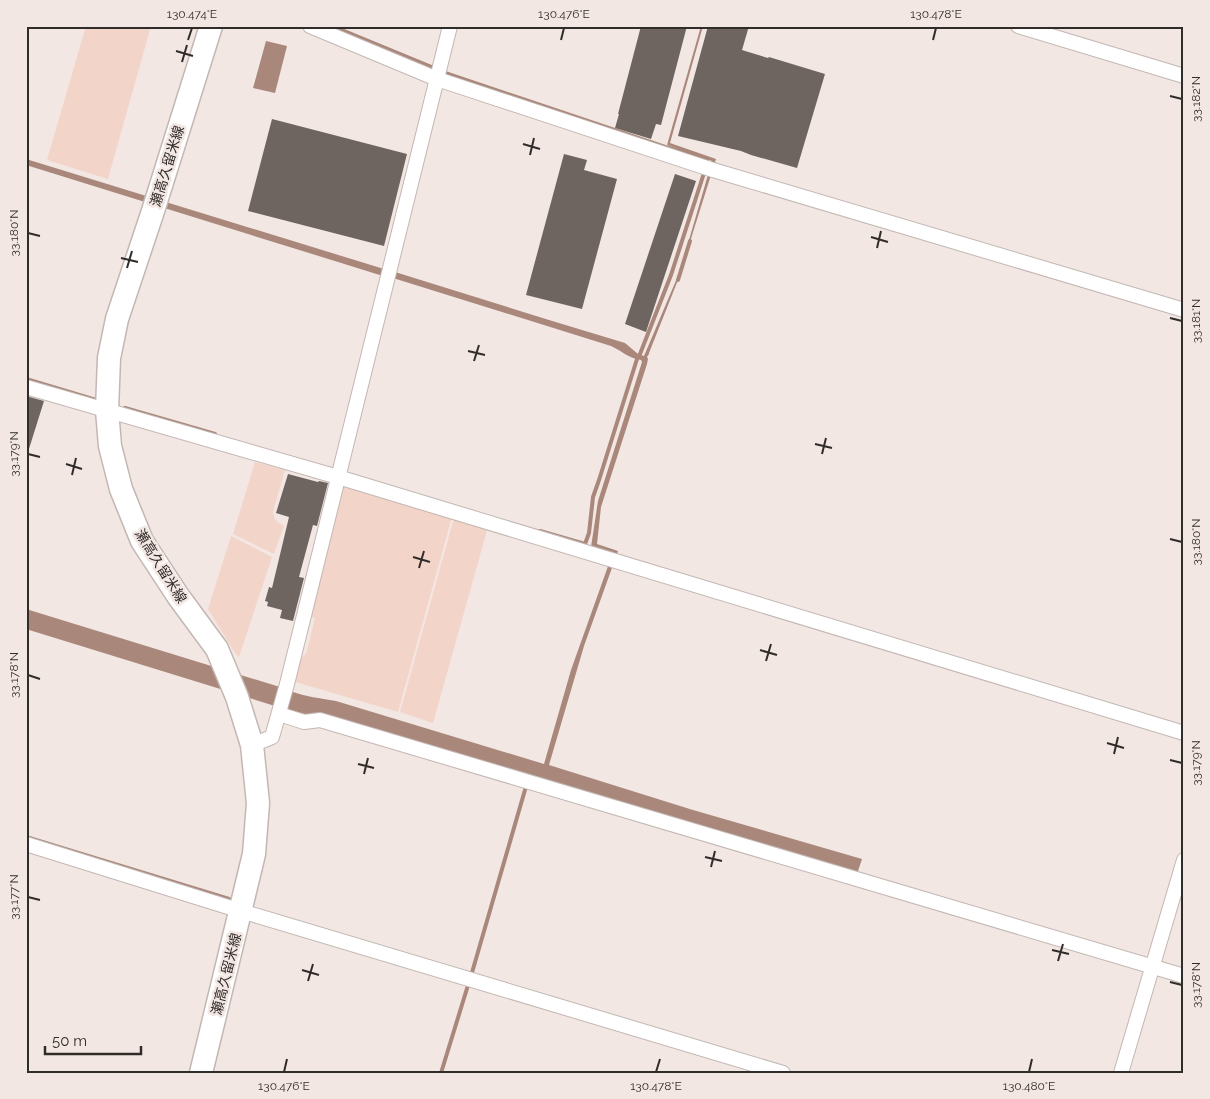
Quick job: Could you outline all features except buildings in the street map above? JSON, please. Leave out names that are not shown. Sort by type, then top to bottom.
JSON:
[{"type":"main road","name":"瀬高久留米線","points":[[202,1073],[254,854],[258,803],[252,745],[237,697],[217,649],[178,596],[142,541],[120,489],[110,446],[107,410],[109,358],[118,319],[211,26]]},
{"type":"street","points":[[310,26],[436,79],[713,170],[1184,310]]},
{"type":"street","points":[[252,745],[272,737],[450,26]]},
{"type":"street","points":[[1018,26],[1184,76]]},
{"type":"street","points":[[26,386],[338,477],[1184,732]]},
{"type":"street","points":[[278,714],[304,722],[320,720],[1184,976]]},
{"type":"street","points":[[26,844],[241,911],[783,1073]]},
{"type":"street","points":[[1121,1073],[1184,860]]},
{"type":"shaded area","points":[[86,26],[151,26],[108,179],[47,160]]},
{"type":"shaded area","points":[[701,26],[703,26],[670,143],[716,159],[678,280],[647,357],[647,364],[601,507],[597,544],[618,551],[584,646],[549,765],[693,810],[862,859],[857,874],[318,714],[305,714],[287,709],[290,691],[336,701],[544,764],[571,670],[612,555],[591,547],[598,501],[642,362],[611,346],[393,278],[395,272],[625,343],[638,354],[644,356],[680,271],[712,161],[667,145]]},
{"type":"shaded area","points":[[266,41],[287,46],[275,93],[253,88]]},
{"type":"shaded area","points":[[26,159],[384,269],[383,276],[26,165]]},
{"type":"shaded area","points":[[255,462],[285,470],[273,512],[276,520],[284,526],[274,554],[233,534]]},
{"type":"shaded area","points":[[342,485],[452,517],[398,712],[292,681],[299,659],[306,654],[315,618],[309,616]]},
{"type":"shaded area","points":[[454,518],[488,527],[433,723],[400,712]]},
{"type":"shaded area","points":[[231,536],[272,557],[239,657],[208,609]]},
{"type":"shaded area","points":[[26,609],[280,687],[275,706],[26,629]]},
{"type":"waterway","points":[[332,26],[434,68]]},
{"type":"waterway","points":[[442,72],[665,147],[707,159],[671,275],[640,354]]},
{"type":"waterway","points":[[678,280],[690,241]]},
{"type":"waterway","points":[[540,531],[585,544],[589,533],[593,497],[637,359]]},
{"type":"waterway","points":[[26,379],[96,400]]},
{"type":"waterway","points":[[125,408],[215,434]]},
{"type":"waterway","points":[[471,976],[527,783]]},
{"type":"waterway","points":[[26,837],[229,899]]},
{"type":"waterway","points":[[441,1073],[469,982]]}]
